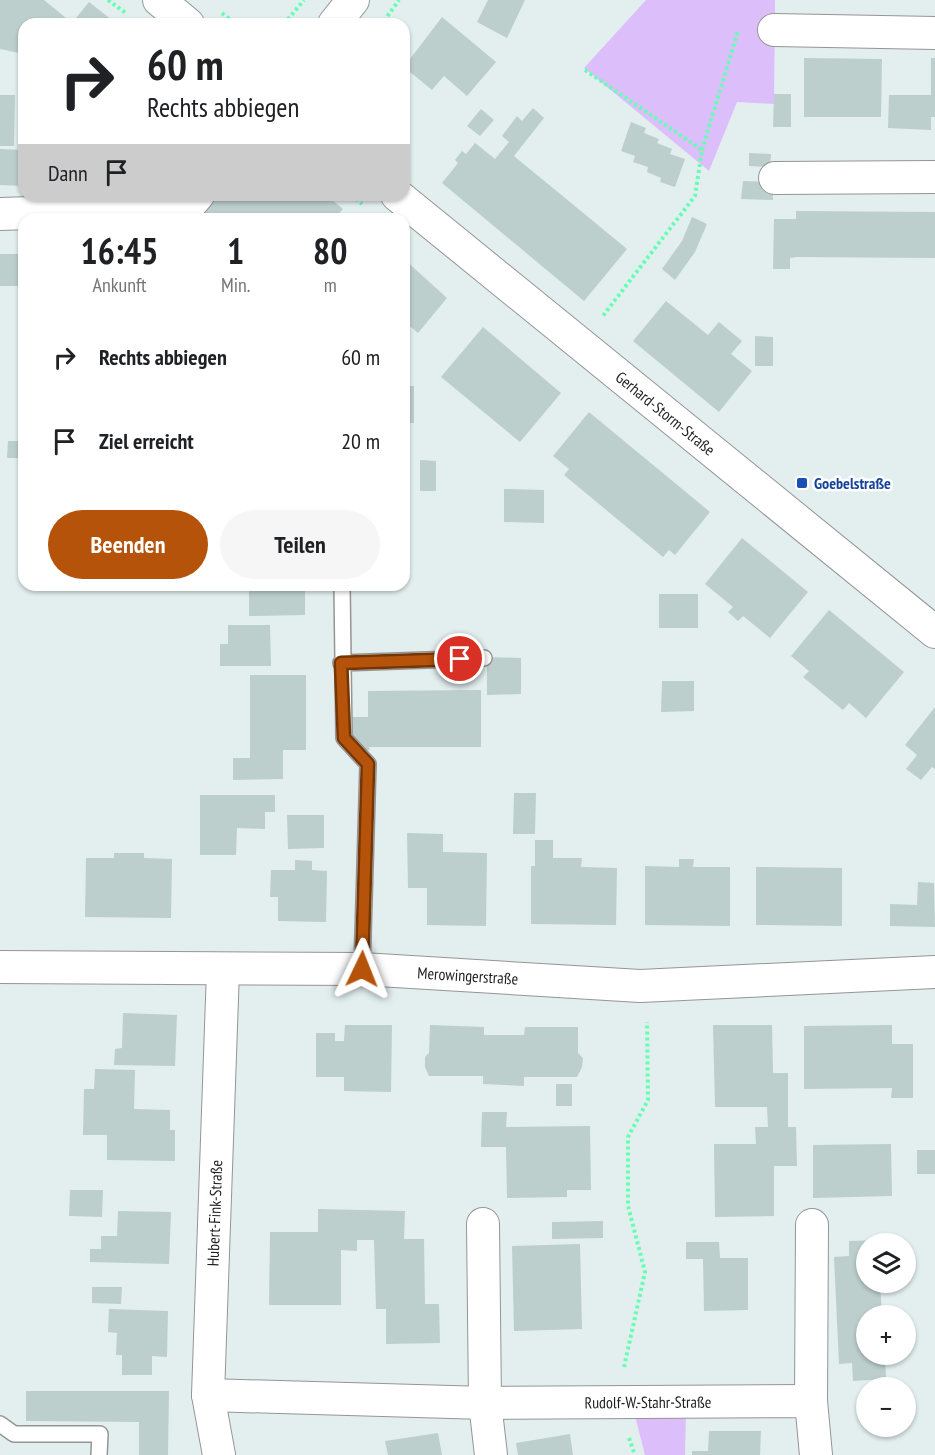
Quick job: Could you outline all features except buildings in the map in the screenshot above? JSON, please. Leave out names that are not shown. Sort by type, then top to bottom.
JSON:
[{"type":"street","points":[[159,0],[181,18]]},
{"type":"street","points":[[339,18],[353,0]]},
{"type":"street","points":[[774,30],[935,33]]},
{"type":"street","points":[[775,178],[935,177]]},
{"type":"street","points":[[31,213],[187,208],[193,201]]},
{"type":"street","name":"Gerhard-Storm-Straße","points":[[404,201],[935,632]]},
{"type":"street","points":[[0,214],[18,213]]},
{"type":"street","name":"Merowingerstraße","points":[[0,967],[362,969],[640,986],[935,972]]},
{"type":"street","name":"Hubert-Fink-Straße","points":[[219,1455],[207,1395],[223,969]]},
{"type":"street","points":[[483,1224],[484,1403],[491,1455]]},
{"type":"street","points":[[812,1225],[811,1401],[816,1455]]},
{"type":"street","name":"Rudolf-W.-Stahr-Straße","points":[[207,1395],[484,1403],[811,1401]]},
{"type":"lane","points":[[342,591],[341,663],[344,738],[368,764],[362,969]]},
{"type":"lane","points":[[341,663],[484,658]]},
{"type":"lane","points":[[0,1424],[14,1434],[100,1434],[99,1455]]},
{"type":"path","points":[[108,0],[131,18]]},
{"type":"path","points":[[289,18],[304,0]]},
{"type":"path","points":[[386,18],[399,0]]},
{"type":"path","points":[[602,318],[695,196],[702,150],[738,31]]},
{"type":"path","points":[[585,70],[702,150]]},
{"type":"path","points":[[616,1402],[645,1272],[628,1206],[628,1137],[648,1100],[647,1016],[640,986]]},
{"type":"shaded area","points":[[646,0],[775,0],[774,104],[737,102],[709,171],[584,68]]},
{"type":"shaded area","points":[[634,1412],[686,1413],[685,1455],[645,1455]]},
{"type":"place","name":"Goebelstraße","points":[[802,483]]},
{"type":"route","points":[[362,969],[368,764],[344,738],[341,663],[460,659]]}]
